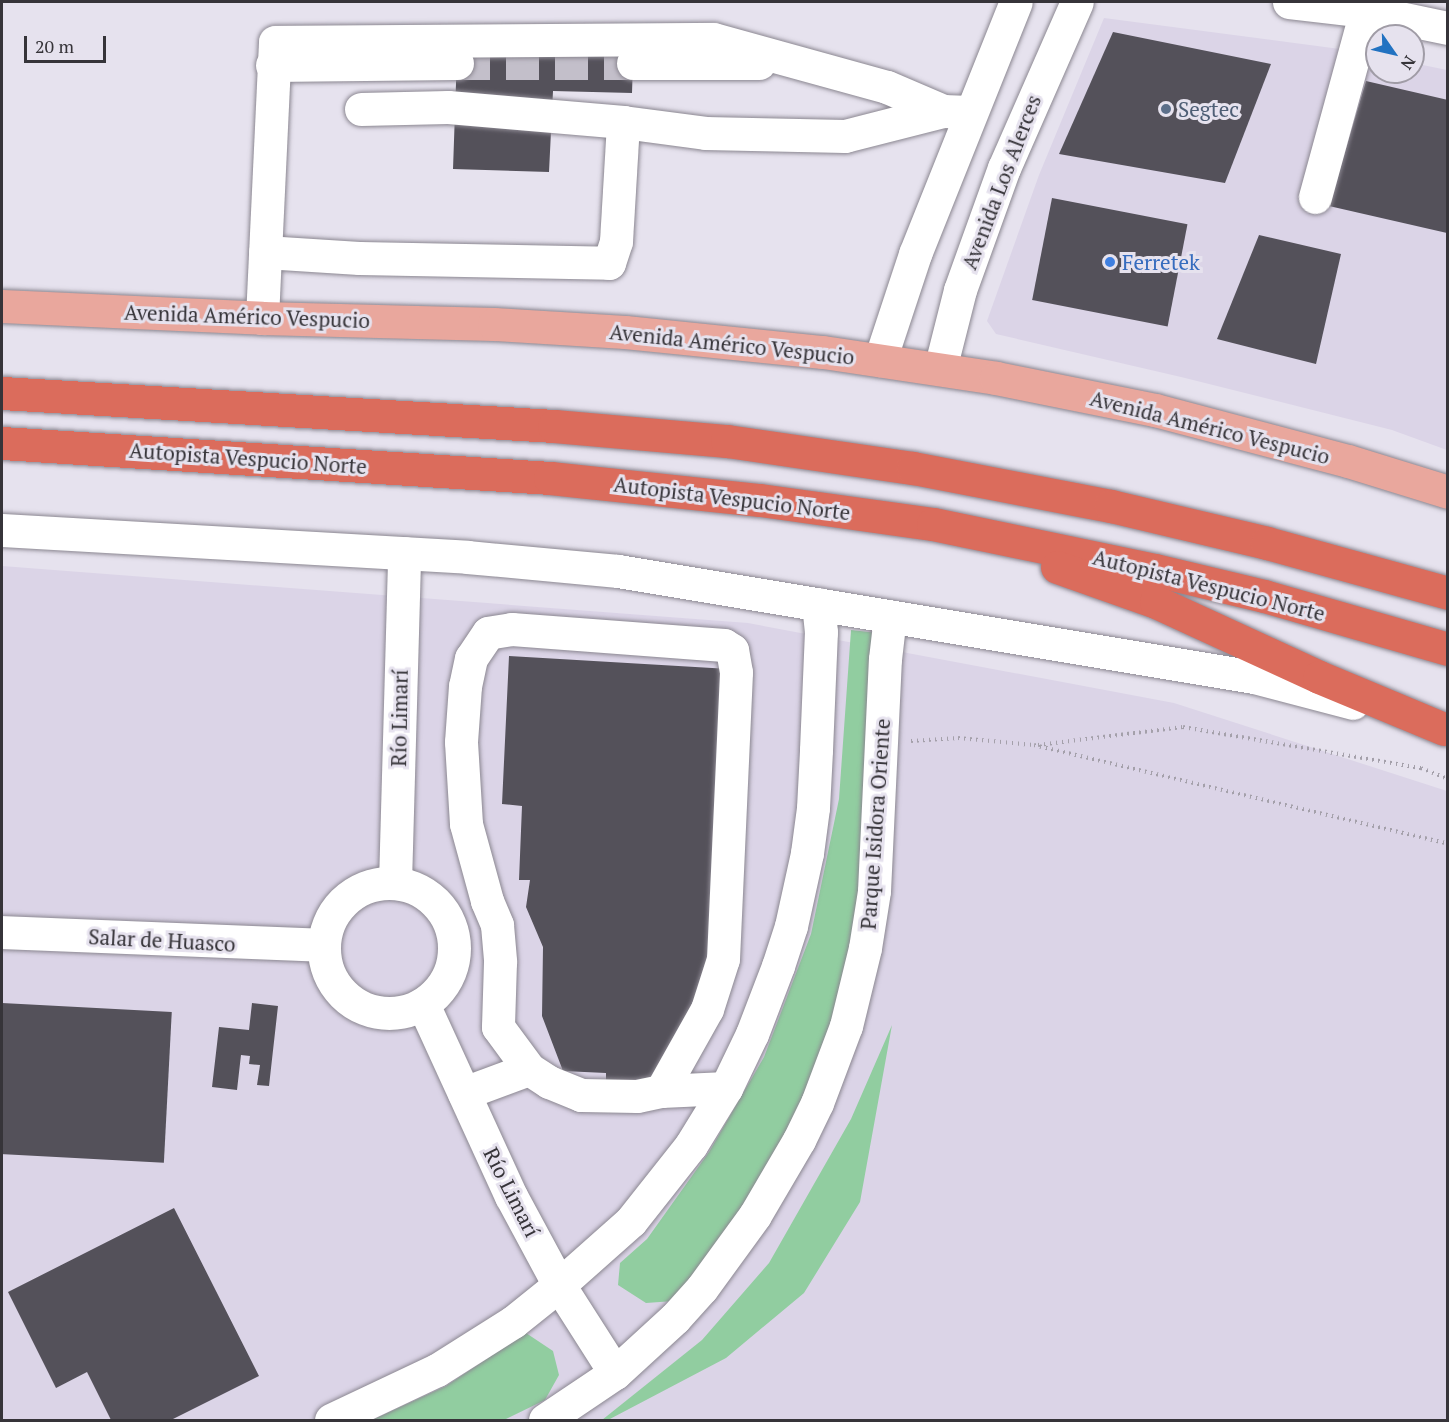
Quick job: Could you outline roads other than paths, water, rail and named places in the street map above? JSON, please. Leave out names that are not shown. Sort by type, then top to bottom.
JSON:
[{"type":"highway","points":[[2,393],[554,426],[727,441],[913,468],[1186,523],[1448,593]]},
{"type":"highway","name":"Autopista Vespucio Norte","points":[[2,443],[549,478],[760,500],[933,524],[1155,570],[1264,596],[1448,649]]},
{"type":"highway","points":[[933,524],[1147,599],[1319,677],[1446,729]]},
{"type":"highway","points":[[1348,565],[1448,571]]},
{"type":"main road","name":"Avenida Américo Vespucio","points":[[2,306],[262,318],[494,324],[626,332],[880,360],[1052,388],[1155,410],[1348,461],[1448,492]]},
{"type":"street","points":[[880,360],[915,254],[956,112],[1016,2]]},
{"type":"street","name":"Avenida Los Alerces","points":[[940,369],[960,290],[1004,168],[1077,2]]},
{"type":"street","points":[[1289,2],[1365,11],[1448,27]]},
{"type":"street","points":[[1315,197],[1365,11]]},
{"type":"street","points":[[262,318],[272,65],[275,42],[713,39],[812,64],[956,112]]},
{"type":"street","points":[[272,65],[457,63]]},
{"type":"street","points":[[633,63],[812,64]]},
{"type":"street","points":[[361,109],[448,107],[623,122],[705,133],[845,136],[956,112]]},
{"type":"street","points":[[265,252],[359,258],[609,263],[616,242],[623,122]]},
{"type":"street","points":[[2,530],[404,553],[618,571],[1254,677],[1446,729]]},
{"type":"street","name":"Río Limarí","points":[[394,883],[404,553]]},
{"type":"street","points":[[331,1420],[437,1370],[513,1322],[559,1285],[631,1221],[691,1145],[726,1088],[752,1034],[778,966],[791,926],[807,853],[813,808],[816,750],[820,632],[818,604]]},
{"type":"street","name":"Parque Isidora Oriente","points":[[545,1420],[615,1373],[675,1318],[729,1252],[755,1215],[799,1140],[833,1065],[865,948],[874,891],[885,659],[890,616]]},
{"type":"street","points":[[661,1091],[707,1009],[723,959],[736,672],[732,650],[724,645],[512,628],[488,633],[471,657],[465,686],[461,742],[466,824],[487,901],[497,925],[500,962],[498,1027],[529,1068],[549,1082],[581,1095],[637,1096],[661,1091],[726,1088]]},
{"type":"street","points":[[394,883],[409,886],[434,901],[444,912],[454,940],[451,969],[444,983],[423,1004],[407,1011],[390,1014],[356,1005],[342,994],[331,980],[323,945],[330,920],[346,899],[368,886],[394,883]]},
{"type":"street","name":"Salar de Huasco","points":[[2,932],[323,945]]},
{"type":"street","name":"Río Limarí","points":[[423,1004],[512,1196],[559,1285],[615,1373]]},
{"type":"street","points":[[464,1093],[529,1068]]},
{"type":"tunnel","points":[[457,63],[633,63]]},
{"type":"place","name":"Segtec","points":[[1166,109]]},
{"type":"place","name":"Ferretek","points":[[1110,262]]}]
